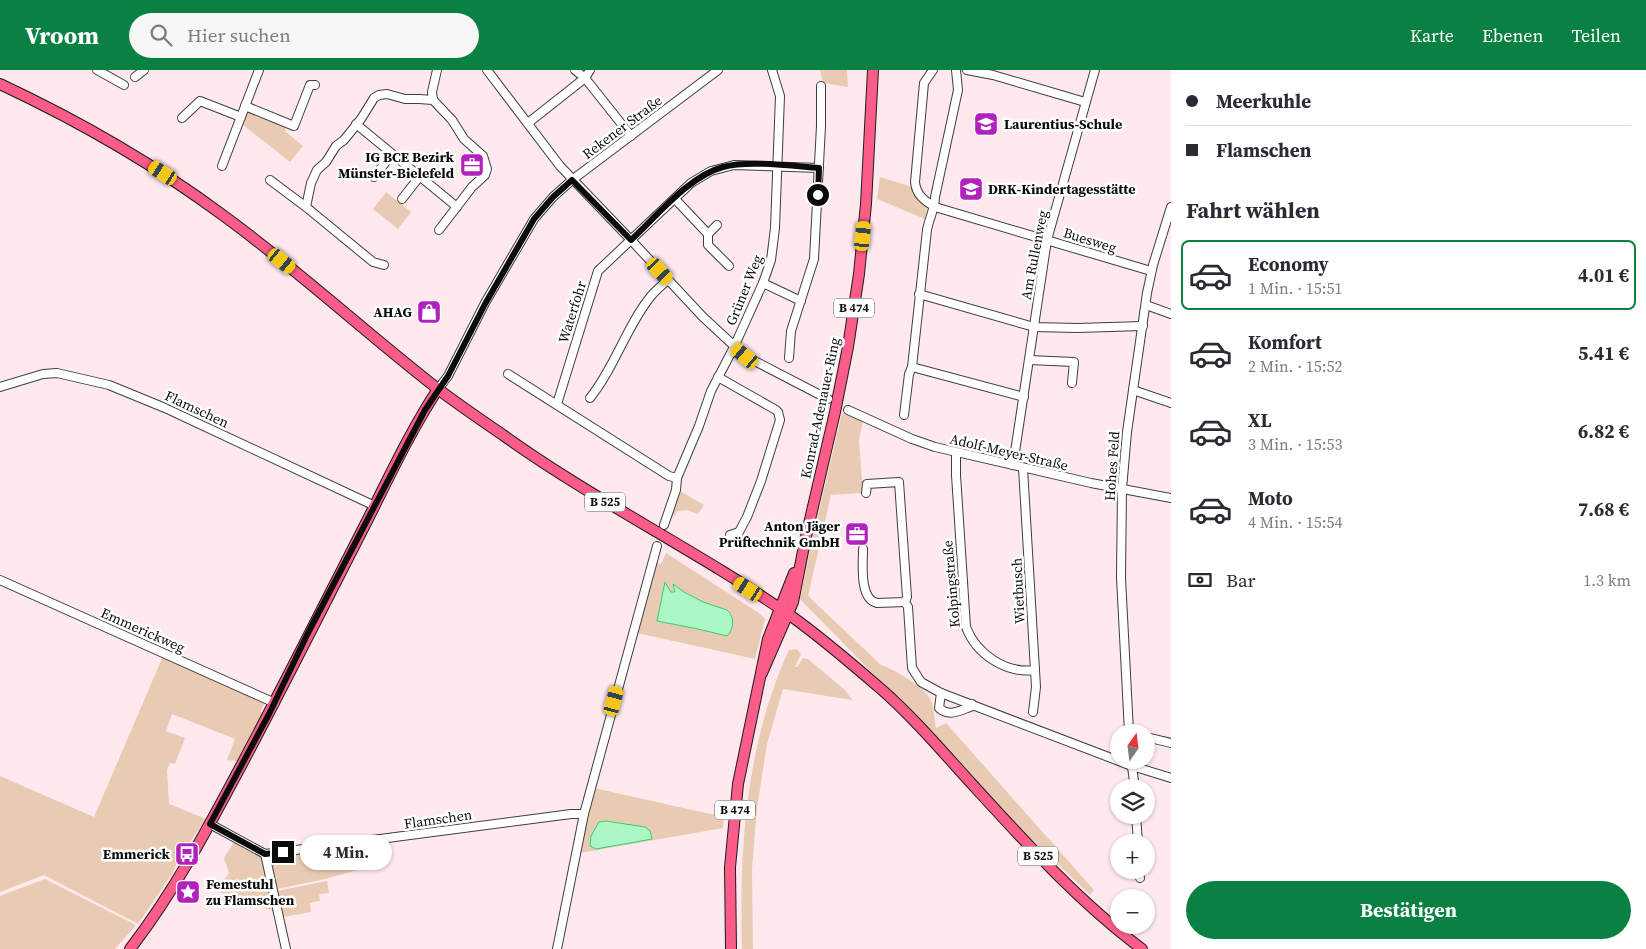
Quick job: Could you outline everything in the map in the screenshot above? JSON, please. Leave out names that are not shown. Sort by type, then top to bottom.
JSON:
[{"type":"main road","name":"Konrad-Adenauer-Ring","points":[[783,611],[793,602],[805,541],[836,412],[854,309],[867,197],[873,70]]},
{"type":"main road","name":"B 525","points":[[0,84],[101,135],[163,173],[268,249],[438,389],[511,441],[783,611],[850,662],[888,696],[933,741],[1043,860],[1090,906],[1142,949]]},
{"type":"main road","points":[[130,949],[175,884],[210,824],[275,703],[308,633],[425,410],[438,389]]},
{"type":"main road","name":"B 474","points":[[731,949],[730,867],[736,800],[749,726],[762,673],[783,611]]},
{"type":"street","points":[[97,70],[124,85]]},
{"type":"street","points":[[135,77],[144,70]]},
{"type":"street","points":[[222,166],[259,70]]},
{"type":"street","points":[[437,70],[432,92],[433,100],[452,120],[464,139],[483,156],[487,168],[485,175],[472,188],[439,230]]},
{"type":"street","points":[[487,70],[572,180],[734,347],[745,356],[828,399]]},
{"type":"street","points":[[575,70],[585,78],[631,136]]},
{"type":"street","points":[[528,123],[585,78],[590,70]]},
{"type":"street","name":"Rekener Straße","points":[[438,389],[448,376],[511,256],[534,219],[553,197],[572,180],[718,70]]},
{"type":"street","name":"Grüner Weg","points":[[664,525],[676,490],[677,478],[699,426],[711,391],[734,347],[763,283],[772,252],[779,166],[780,96],[772,70]]},
{"type":"street","points":[[933,70],[924,83],[915,189],[925,201],[935,207]]},
{"type":"street","points":[[904,415],[908,374],[912,367],[927,230],[931,213],[935,207],[935,197],[958,90],[956,70]]},
{"type":"street","points":[[968,70],[992,75],[1085,102]]},
{"type":"street","name":"Am Rullenweg","points":[[1013,465],[1047,240],[1095,70]]},
{"type":"street","points":[[245,106],[294,126],[310,85],[315,85]]},
{"type":"street","points":[[789,358],[791,330],[814,259],[822,106],[821,86]]},
{"type":"street","points":[[306,207],[311,183],[317,170],[326,162],[336,146],[344,140],[374,98],[386,94],[405,99],[433,100]]},
{"type":"street","points":[[182,118],[200,101],[241,117]]},
{"type":"street","points":[[356,124],[457,207]]},
{"type":"street","points":[[374,177],[392,154]]},
{"type":"street","name":"Waterfohr","points":[[557,404],[598,271],[675,198],[698,178],[725,166],[819,168]]},
{"type":"street","points":[[402,199],[420,176]]},
{"type":"street","points":[[270,180],[373,262],[384,265]]},
{"type":"street","points":[[675,198],[708,234],[708,245],[728,266]]},
{"type":"street","name":"Buesweg","points":[[935,207],[1152,271]]},
{"type":"street","name":"Hohes Feld","points":[[1129,724],[1121,578],[1122,489],[1133,390],[1146,305],[1152,271],[1171,207]]},
{"type":"street","points":[[708,234],[717,225]]},
{"type":"street","points":[[590,398],[607,376],[651,295],[668,280]]},
{"type":"street","points":[[763,283],[800,301]]},
{"type":"street","points":[[919,294],[1034,327],[1143,326]]},
{"type":"street","points":[[1146,305],[1171,314]]},
{"type":"street","points":[[1029,360],[1074,362],[1072,383]]},
{"type":"street","points":[[912,367],[1024,397]]},
{"type":"street","name":"Flamschen","points":[[0,387],[43,374],[58,373],[109,385],[165,408],[375,506]]},
{"type":"street","points":[[508,374],[557,404],[605,437],[669,476],[677,478]]},
{"type":"street","points":[[718,377],[776,410],[780,416],[779,425],[761,481],[747,517],[739,532],[730,535]]},
{"type":"street","points":[[1133,390],[1171,403]]},
{"type":"street","name":"Adolf-Meyer-Straße","points":[[848,410],[912,439],[956,453],[1171,498]]},
{"type":"street","name":"Kolpingstraße","points":[[956,453],[966,627],[969,636],[976,646],[1001,664],[1016,670],[1035,670]]},
{"type":"street","name":"Wietbusch","points":[[1023,468],[1036,687],[1032,712]]},
{"type":"street","points":[[866,493],[867,484],[899,482],[907,597],[905,602],[908,608],[912,668],[920,682],[941,693],[1110,755]]},
{"type":"street","points":[[557,949],[584,814],[657,546]]},
{"type":"street","points":[[863,549],[864,588],[867,597],[873,602],[905,602]]},
{"type":"street","name":"Emmerickweg","points":[[0,580],[275,703]]},
{"type":"street","points":[[941,693],[939,708],[948,714],[970,707],[968,703]]},
{"type":"street","points":[[1155,739],[1171,743]]},
{"type":"street","points":[[1148,769],[1171,778]]},
{"type":"street","name":"Flamschen","points":[[265,854],[571,814],[584,814]]},
{"type":"street","points":[[210,824],[265,854],[286,949]]},
{"type":"shaded area","points":[[820,70],[847,70],[848,87],[823,83]]},
{"type":"shaded area","points":[[248,111],[285,125],[285,131],[303,146],[290,162],[242,124]]},
{"type":"shaded area","points":[[880,177],[909,186],[927,207],[925,219],[877,199]]},
{"type":"shaded area","points":[[386,192],[411,212],[398,229],[373,209]]},
{"type":"shaded area","points":[[842,413],[863,421],[859,440],[863,493],[831,495],[808,596],[881,665],[907,678],[925,692],[932,704],[936,728],[946,723],[1094,890],[1090,895],[1023,831],[930,732],[800,599]]},
{"type":"shaded area","points":[[678,490],[704,505],[698,514],[687,510],[678,511],[671,519]]},
{"type":"shaded area","points":[[666,553],[759,613],[765,619],[755,659],[637,633],[657,563],[661,564]]},
{"type":"shaded area","points":[[665,582],[671,592],[675,592],[673,584],[703,602],[727,610],[733,623],[727,636],[657,621]]},
{"type":"shaded area","points":[[797,649],[801,654],[795,667],[803,658],[808,659],[845,690],[852,700],[783,689],[767,744],[757,808],[752,869],[753,949],[742,949],[741,911],[744,835],[754,759],[775,685],[789,650]]},
{"type":"shaded area","points":[[163,656],[265,702],[260,712],[262,713],[237,761],[227,760],[235,739],[172,714],[166,731],[185,738],[175,764],[170,763],[167,770],[169,804],[206,819],[138,924],[44,875],[0,892],[0,776],[94,817]]},
{"type":"shaded area","points":[[594,788],[724,817],[723,828],[580,853]]},
{"type":"shaded area","points":[[606,821],[645,827],[650,831],[652,839],[596,849],[590,846],[591,836],[599,822]]},
{"type":"shaded area","points":[[234,842],[261,855],[273,911],[217,891],[229,873],[224,858]]},
{"type":"shaded area","points":[[367,844],[372,866],[325,879],[277,889],[271,861],[274,857]]},
{"type":"shaded area","points":[[45,879],[136,925],[115,949],[0,949],[0,896]]},
{"type":"shaded area","points":[[327,881],[329,893],[319,894],[320,901],[310,903],[311,912],[283,917],[277,891]]},
{"type":"place","name":"Laurentius-Schule","points":[[986,124]]},
{"type":"place","name":"IG BCE Bezirk Münster-Bielefeld","points":[[472,165]]},
{"type":"place","name":"DRK-Kindertagesstätte","points":[[971,189]]},
{"type":"place","name":"AHAG","points":[[429,312]]},
{"type":"place","name":"Anton Jäger Prüftechnik GmbH","points":[[857,534]]},
{"type":"place","name":"Emmerick","points":[[187,854]]},
{"type":"place","name":"Femestuhl zu Flamschen","points":[[188,892]]},
{"type":"route","points":[[283,852],[265,854],[210,824],[269,714],[308,633],[425,410],[448,376],[511,256],[534,219],[553,197],[572,180],[631,240],[691,183],[711,171],[734,165],[819,168],[818,195]]}]
